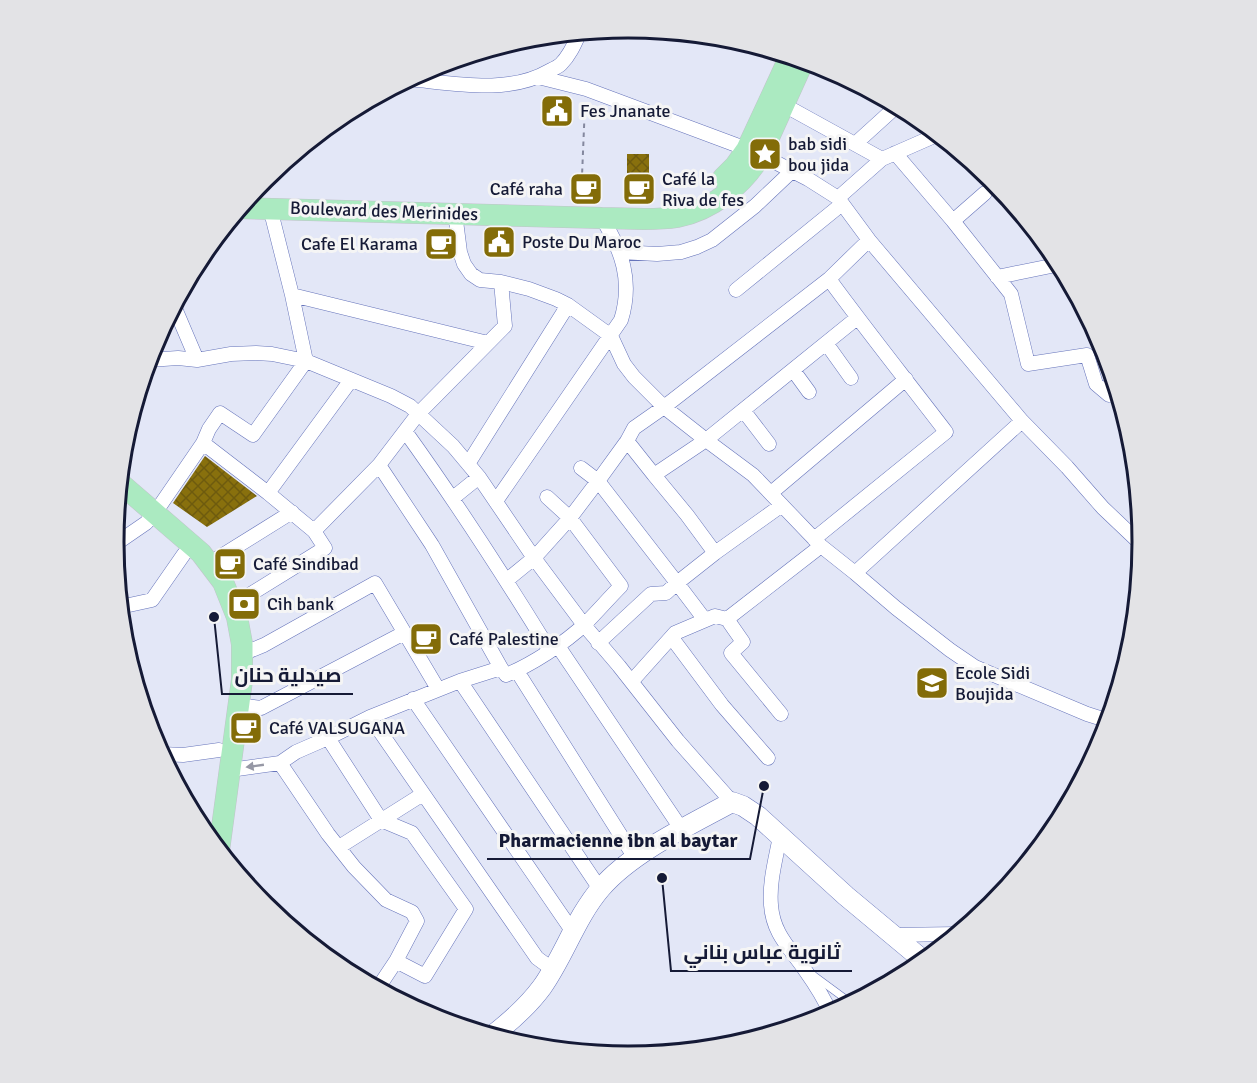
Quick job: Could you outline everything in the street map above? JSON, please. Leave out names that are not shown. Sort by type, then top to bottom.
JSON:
[{"type":"main road","name":"Boulevard des Merinides","points":[[251,208],[602,218],[665,218],[685,215],[702,209],[726,194],[752,169],[754,152],[787,63]]},
{"type":"main road","name":"Boulevard des Merinides","points":[[263,195],[654,205],[681,202],[700,194],[725,176],[741,159],[754,152],[784,105],[801,68]]},
{"type":"main road","points":[[128,492],[200,571],[212,590],[220,610],[228,646],[228,675],[209,822]]},
{"type":"main road","points":[[126,505],[191,543],[210,563],[223,582],[237,617],[242,654],[242,680],[221,837]]},
{"type":"street","points":[[426,80],[493,86],[514,84],[538,77],[560,64],[576,41]]},
{"type":"street","points":[[538,77],[586,89],[754,152],[808,178],[840,201],[869,240],[1022,421],[1103,508],[1132,535]]},
{"type":"street","points":[[784,105],[855,144],[888,156],[953,221],[1011,294],[1028,364],[1087,355],[1096,384],[1110,395]]},
{"type":"street","points":[[855,144],[890,111]]},
{"type":"street","points":[[736,290],[840,201],[888,156],[930,138]]},
{"type":"street","points":[[620,252],[657,254],[681,252],[705,244],[755,206],[792,171]]},
{"type":"street","points":[[953,221],[985,193]]},
{"type":"street","points":[[124,537],[150,518],[203,443],[220,413],[253,435],[306,361],[270,208]]},
{"type":"street","points":[[455,213],[460,252],[471,274],[480,280],[501,282],[542,293],[568,305],[611,336],[624,364],[664,407],[753,475],[818,542],[905,615],[975,667],[1100,718]]},
{"type":"street","points":[[496,501],[621,320],[626,297],[626,278],[620,252],[602,218]]},
{"type":"street","points":[[507,580],[534,558],[570,518],[627,441],[634,428],[829,279],[869,240]]},
{"type":"street","points":[[997,277],[1051,266]]},
{"type":"street","points":[[727,619],[946,432],[829,279]]},
{"type":"street","points":[[314,531],[379,465],[418,414],[505,326],[501,282]]},
{"type":"street","points":[[292,296],[488,343]]},
{"type":"street","points":[[468,464],[568,305]]},
{"type":"street","points":[[178,315],[197,360]]},
{"type":"street","points":[[654,475],[706,440],[857,318]]},
{"type":"street","points":[[826,343],[851,378]]},
{"type":"street","points":[[159,359],[197,360],[231,354],[272,354],[306,361],[410,406],[453,446],[479,477],[534,558],[598,643],[632,681],[678,741],[732,802],[758,816],[917,955]]},
{"type":"street","points":[[793,370],[809,392]]},
{"type":"street","points":[[771,493],[906,379]]},
{"type":"street","points":[[268,493],[351,380]]},
{"type":"street","points":[[743,410],[769,444]]},
{"type":"street","points":[[855,573],[1022,421]]},
{"type":"street","points":[[405,431],[682,830]]},
{"type":"street","points":[[627,441],[715,553]]},
{"type":"street","points":[[203,443],[292,512],[314,531],[325,548],[233,606]]},
{"type":"street","points":[[379,465],[432,545],[506,675],[517,671],[554,648],[584,625],[621,586],[570,518],[547,497]]},
{"type":"street","points":[[581,468],[598,481],[705,620]]},
{"type":"street","points":[[453,498],[479,477]]},
{"type":"street","points":[[598,643],[651,594],[666,593],[715,553],[782,505]]},
{"type":"street","points":[[210,563],[292,512]]},
{"type":"street","points":[[129,605],[152,600],[184,554]]},
{"type":"street","points":[[242,654],[264,645],[375,583],[438,690]]},
{"type":"street","points":[[632,681],[675,633],[715,616],[727,619],[743,642],[731,653],[782,714]]},
{"type":"street","points":[[239,705],[261,708],[404,633]]},
{"type":"street","points":[[672,638],[722,705],[768,758]]},
{"type":"street","points":[[230,770],[280,763],[296,752],[369,717],[460,681],[501,668]]},
{"type":"street","points":[[517,671],[635,858]]},
{"type":"street","points":[[460,681],[600,889]]},
{"type":"street","points":[[413,699],[573,932]]},
{"type":"street","points":[[369,717],[537,958],[552,969]]},
{"type":"street","points":[[328,738],[381,820],[412,833],[466,909],[425,976],[396,961]]},
{"type":"street","points":[[172,754],[219,750]]},
{"type":"street","points":[[280,763],[354,867],[386,900],[412,912],[415,916],[417,921],[382,981]]},
{"type":"street","points":[[339,847],[423,794]]},
{"type":"street","points":[[505,1030],[543,986],[600,889],[635,858],[732,802]]},
{"type":"street","points":[[780,836],[771,889],[771,906],[775,923],[781,939],[804,968],[826,1005]]},
{"type":"street","points":[[891,935],[943,934]]},
{"type":"lane","points":[[804,968],[843,997]]},
{"type":"path","points":[[581,203],[586,89]]},
{"type":"building","points":[[627,154],[649,154],[649,193],[627,192]]},
{"type":"building","points":[[205,456],[257,496],[207,527],[173,503]]},
{"type":"place","name":"Fes Jnanate","points":[[557,111]]},
{"type":"place","name":"bab sidi bou jida","points":[[765,154]]},
{"type":"place","name":"Café raha","points":[[586,189]]},
{"type":"place","name":"Café la Riva de fes","points":[[639,189]]},
{"type":"place","name":"Poste Du Maroc","points":[[499,242]]},
{"type":"place","name":"Cafe El Karama","points":[[441,244]]},
{"type":"place","name":"Café Sindibad","points":[[230,564]]},
{"type":"place","name":"Cih bank","points":[[244,604]]},
{"type":"place","name":"صيدلية حنان","points":[[214,617]]},
{"type":"place","name":"Café Palestine","points":[[426,639]]},
{"type":"place","name":"Ecole Sidi Boujida","points":[[932,683]]},
{"type":"place","name":"Café VALSUGANA","points":[[246,728]]},
{"type":"place","name":"Pharmacienne ibn al baytar","points":[[764,786]]},
{"type":"place","name":"ثانوية عباس بناني","points":[[662,878]]}]
